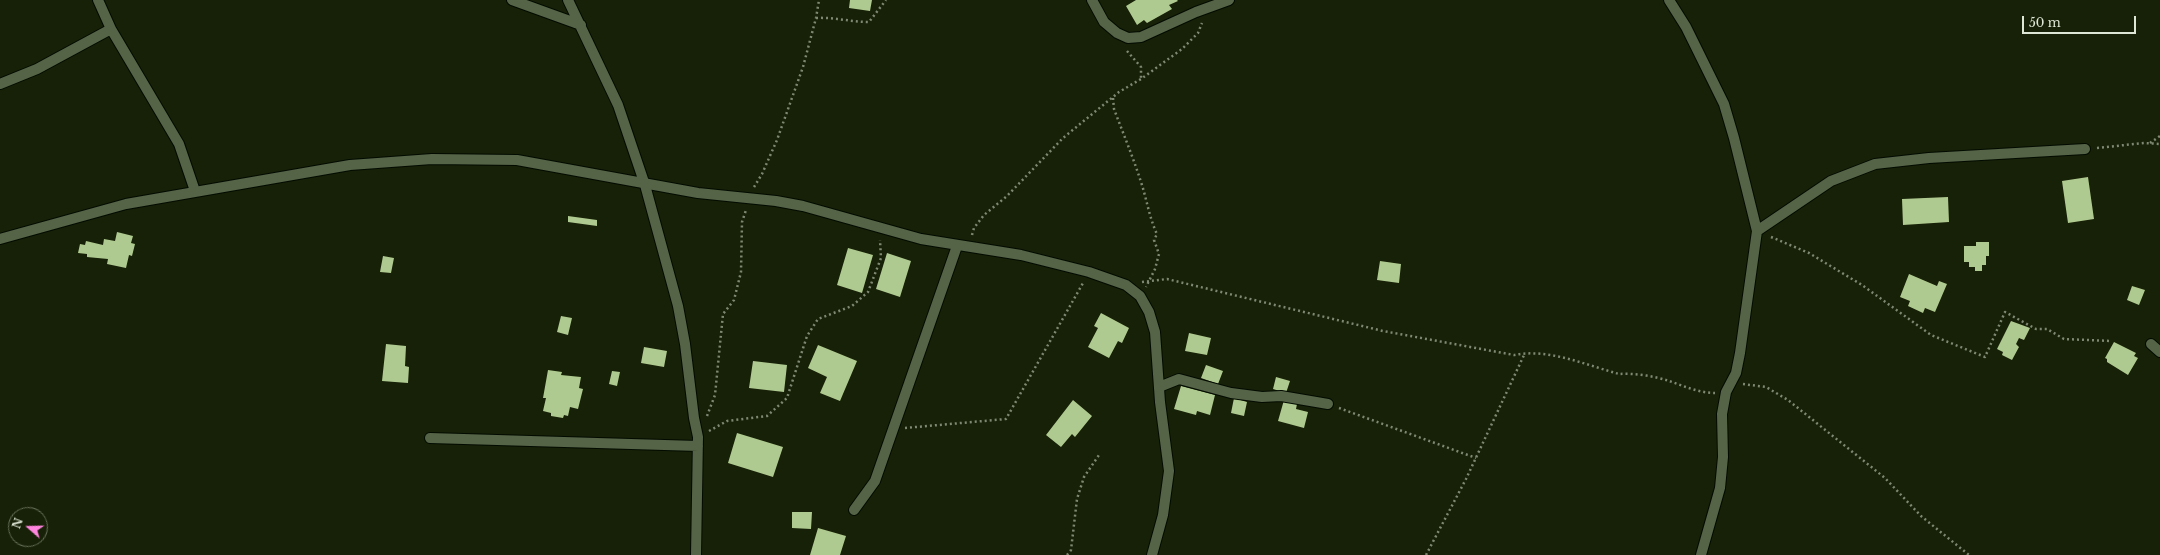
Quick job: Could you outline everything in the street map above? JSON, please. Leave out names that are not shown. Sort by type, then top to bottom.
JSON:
[{"type":"street","points":[[98,0],[111,29],[179,144],[195,191]]},
{"type":"street","points":[[512,0],[581,25]]},
{"type":"street","points":[[568,0],[618,105],[646,185],[678,306],[686,344],[698,442],[696,555]]},
{"type":"street","points":[[1092,0],[1104,22],[1117,34],[1128,38],[1141,37],[1196,12],[1229,0]]},
{"type":"street","points":[[1669,0],[1686,28],[1724,104],[1757,231],[1740,353],[1736,373],[1728,388],[1722,414],[1723,457],[1720,488],[1701,555]]},
{"type":"street","points":[[0,84],[37,69],[111,29]]},
{"type":"street","points":[[1757,231],[1831,181],[1876,164],[1929,158],[2085,149]]},
{"type":"street","points":[[0,239],[126,204],[350,165],[432,159],[517,160],[646,185],[698,193],[750,197],[803,206],[921,240],[1021,255],[1089,272],[1126,285],[1140,296],[1149,312],[1155,332],[1168,479],[1163,515],[1152,555]]},
{"type":"street","points":[[854,510],[875,481],[957,246]]},
{"type":"street","points":[[2151,344],[2160,352]]},
{"type":"street","points":[[1159,387],[1179,379],[1231,393],[1262,397],[1281,396],[1328,404]]},
{"type":"street","points":[[430,438],[698,442]]},
{"type":"path","points":[[698,442],[715,394],[723,314],[734,300],[741,272],[742,222],[750,197],[777,140],[802,67],[816,18],[819,0]]},
{"type":"path","points":[[816,18],[832,17],[850,22],[869,22],[886,0]]},
{"type":"path","points":[[968,248],[974,228],[984,215],[1007,196],[1062,138],[1118,92],[1141,79],[1182,50],[1198,33],[1202,21]]},
{"type":"path","points":[[1117,34],[1123,46],[1137,60],[1141,67],[1141,79]]},
{"type":"path","points":[[1113,97],[1114,109],[1149,207],[1149,216],[1157,234],[1154,240],[1159,254],[1151,281],[1140,296]]},
{"type":"path","points":[[2150,143],[2160,136]]},
{"type":"path","points":[[2085,149],[2150,143],[2160,144]]},
{"type":"path","points":[[698,442],[727,421],[767,416],[787,398],[807,336],[818,319],[852,306],[868,292],[881,258],[880,227]]},
{"type":"path","points":[[1757,231],[1810,253],[1862,285],[1931,335],[1985,357],[2005,312],[2036,329],[2047,329],[2064,339],[2111,341]]},
{"type":"path","points":[[893,429],[1006,419],[1089,272]]},
{"type":"path","points":[[1126,285],[1167,279],[1390,333],[1514,355],[1526,353],[1554,356],[1619,374],[1629,374],[1669,381],[1679,386],[1710,393],[1728,388],[1766,387],[1788,400],[1885,478],[1921,516],[1969,555]]},
{"type":"path","points":[[1426,555],[1476,458],[1526,353]]},
{"type":"path","points":[[1328,404],[1476,458]]},
{"type":"path","points":[[1068,555],[1071,550],[1077,499],[1084,477],[1099,455]]},
{"type":"building","points":[[850,0],[872,0],[870,11],[849,8]]},
{"type":"building","points":[[1136,0],[1178,1],[1169,5],[1172,9],[1147,23],[1144,20],[1137,25],[1126,6]]},
{"type":"building","points":[[2088,177],[2094,219],[2068,223],[2062,181]]},
{"type":"building","points":[[1948,197],[1949,222],[1903,225],[1902,199]]},
{"type":"building","points":[[568,216],[597,220],[597,226],[568,222]]},
{"type":"building","points":[[117,232],[133,236],[131,243],[135,244],[132,256],[129,255],[126,268],[107,264],[108,259],[87,257],[87,254],[78,253],[80,244],[85,245],[86,241],[103,245],[104,239],[115,241]]},
{"type":"building","points":[[1976,242],[1989,242],[1989,256],[1986,256],[1986,265],[1982,265],[1982,271],[1975,271],[1975,267],[1969,267],[1969,262],[1964,262],[1964,246],[1976,246]]},
{"type":"building","points":[[848,248],[873,255],[862,293],[837,285]]},
{"type":"building","points":[[887,253],[911,261],[900,297],[876,289]]},
{"type":"building","points":[[383,256],[394,258],[391,273],[380,272]]},
{"type":"building","points":[[1380,261],[1401,264],[1399,283],[1377,280]]},
{"type":"building","points":[[1909,274],[1937,286],[1939,281],[1947,284],[1935,312],[1925,308],[1923,313],[1908,306],[1910,301],[1900,297]]},
{"type":"building","points":[[2132,286],[2145,290],[2139,305],[2127,300]]},
{"type":"building","points":[[1101,313],[1129,328],[1122,343],[1118,341],[1109,358],[1088,347],[1098,328],[1094,326]]},
{"type":"building","points":[[561,316],[572,318],[568,335],[557,332]]},
{"type":"building","points":[[2011,321],[2030,328],[2024,340],[2019,338],[2016,344],[2019,347],[2012,360],[2002,355],[2003,352],[1997,349]]},
{"type":"building","points":[[1189,333],[1211,338],[1207,355],[1185,351]]},
{"type":"building","points":[[2114,342],[2136,353],[2134,356],[2138,358],[2128,375],[2107,362],[2107,359],[2105,358]]},
{"type":"building","points":[[386,344],[406,346],[405,366],[409,367],[408,383],[382,381]]},
{"type":"building","points":[[818,345],[857,361],[840,401],[820,393],[827,377],[808,368]]},
{"type":"building","points":[[644,347],[667,351],[664,367],[641,363]]},
{"type":"building","points":[[753,361],[787,365],[784,392],[749,388]]},
{"type":"building","points":[[1206,365],[1223,371],[1218,384],[1201,378]]},
{"type":"building","points":[[548,370],[562,372],[561,375],[581,377],[579,388],[583,389],[578,409],[570,407],[568,416],[564,415],[563,418],[551,416],[551,413],[543,411],[546,398],[543,398]]},
{"type":"building","points":[[612,371],[620,372],[617,386],[609,384]]},
{"type":"building","points":[[1276,377],[1290,381],[1286,393],[1273,389]]},
{"type":"building","points":[[1181,386],[1215,395],[1210,415],[1197,411],[1196,415],[1174,409]]},
{"type":"building","points":[[1234,398],[1247,402],[1244,416],[1231,413]]},
{"type":"building","points":[[1073,400],[1092,416],[1075,437],[1072,434],[1061,447],[1046,435]]},
{"type":"building","points":[[1284,400],[1297,404],[1296,409],[1308,412],[1304,428],[1278,421]]},
{"type":"building","points":[[737,433],[783,447],[773,477],[728,463]]},
{"type":"building","points":[[792,512],[812,512],[811,529],[792,528]]},
{"type":"building","points":[[818,528],[846,536],[840,555],[810,555]]}]
